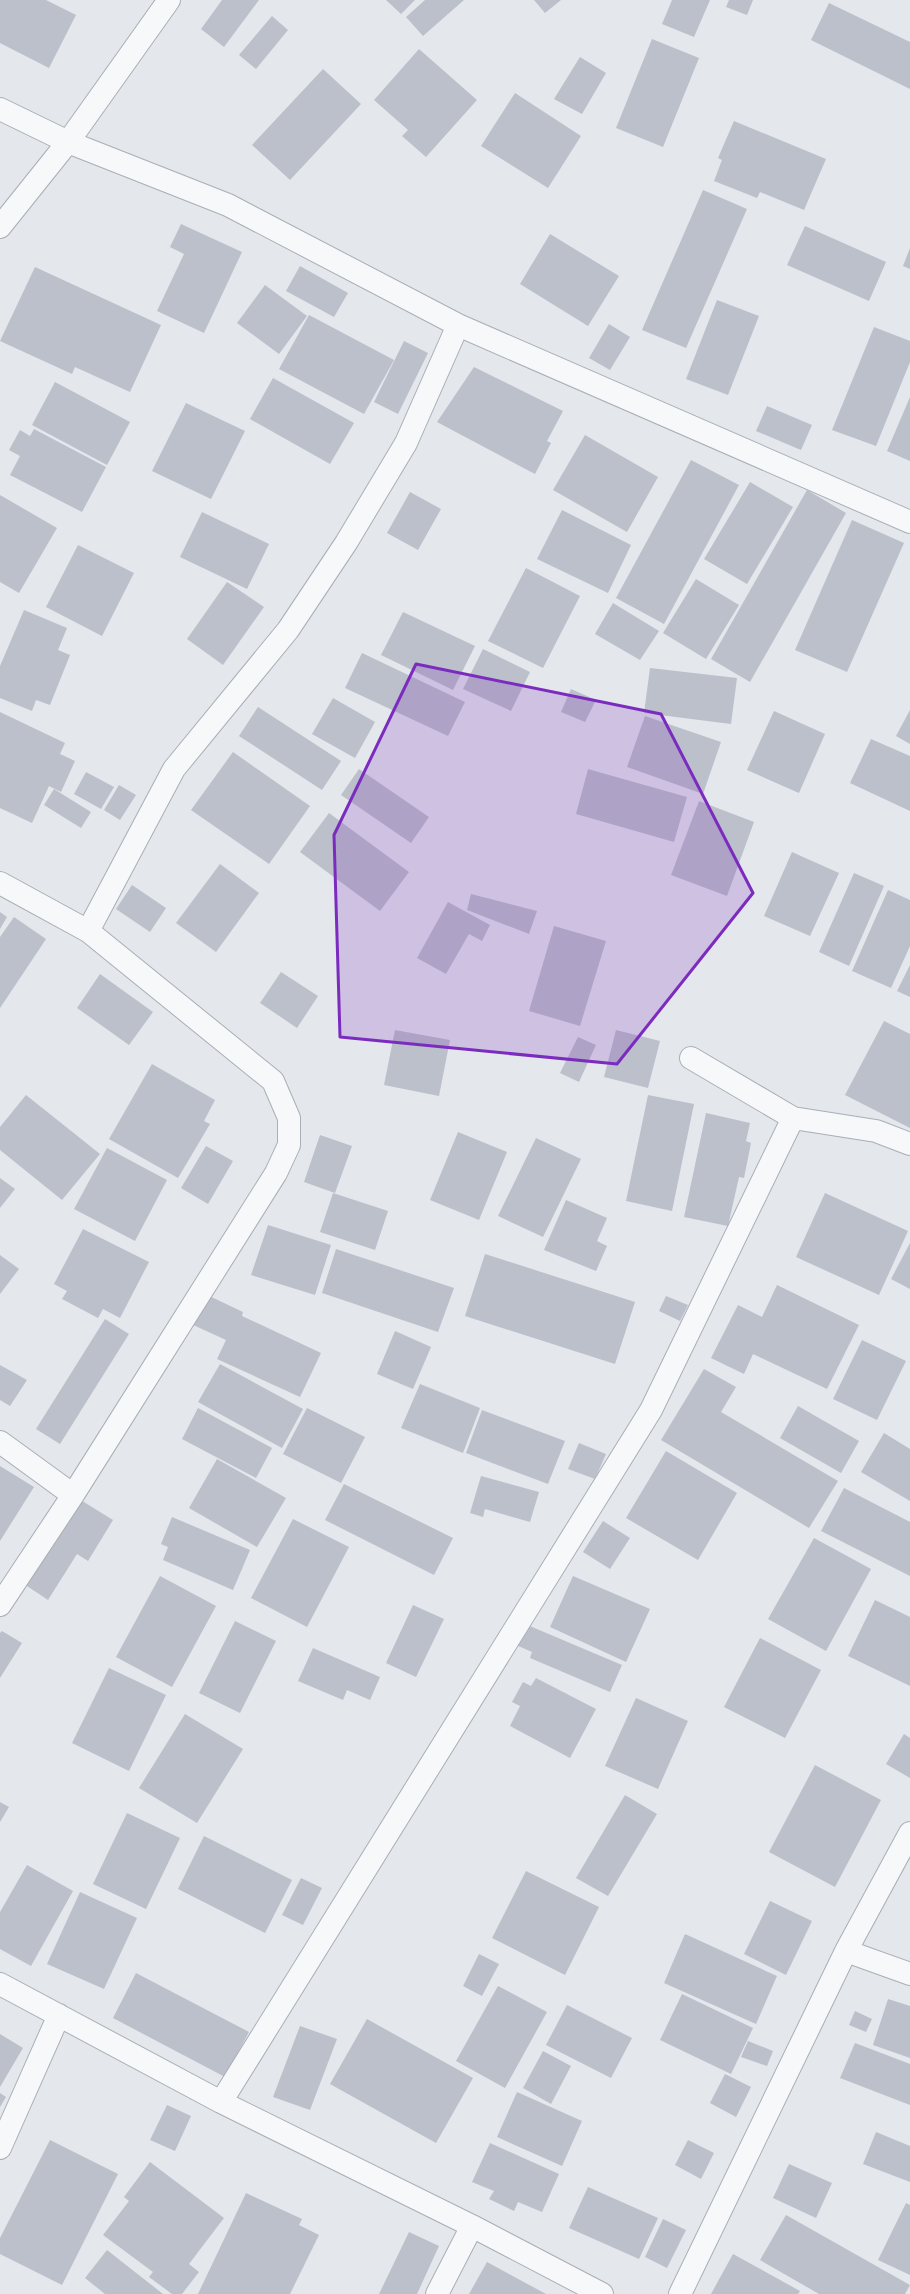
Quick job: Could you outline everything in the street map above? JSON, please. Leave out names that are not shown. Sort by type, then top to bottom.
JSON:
[{"type":"street","points":[[0,227],[68,142],[169,0]]},
{"type":"street","points":[[0,109],[68,142],[228,205],[458,325],[910,522]]},
{"type":"street","points":[[88,931],[174,769],[288,630],[346,543],[406,443],[458,325]]},
{"type":"street","points":[[0,882],[88,931],[273,1081],[289,1118],[289,1145],[276,1173],[73,1495],[0,1605]]},
{"type":"street","points":[[691,1058],[793,1118],[876,1131],[910,1144]]},
{"type":"street","points":[[221,2102],[652,1410],[793,1118]]},
{"type":"street","points":[[0,1442],[73,1495]]},
{"type":"street","points":[[680,2294],[846,1951],[910,1833]]},
{"type":"street","points":[[846,1951],[910,1974]]},
{"type":"street","points":[[0,1984],[221,2102],[472,2226],[602,2294]]},
{"type":"street","points":[[0,2148],[59,2015]]},
{"type":"street","points":[[437,2294],[472,2226]]},
{"type":"highlighted area","points":[[416,664],[661,714],[753,893],[617,1064],[340,1037],[334,835]]},
{"type":"building","points":[[0,0],[46,0],[76,15],[49,68],[0,43]]},
{"type":"building","points":[[222,0],[259,0],[224,47],[201,29]]},
{"type":"building","points":[[386,0],[415,0],[401,14]]},
{"type":"building","points":[[425,0],[464,0],[423,36],[406,17]]},
{"type":"building","points":[[534,0],[561,0],[545,13]]},
{"type":"building","points":[[672,0],[710,0],[694,37],[662,24]]},
{"type":"building","points":[[729,0],[753,0],[747,15],[726,7]]},
{"type":"building","points":[[829,3],[910,42],[910,89],[811,40]]},
{"type":"building","points":[[272,16],[288,30],[256,69],[239,55]]},
{"type":"building","points":[[652,39],[699,58],[663,147],[616,128]]},
{"type":"building","points":[[419,49],[477,100],[426,157],[402,136],[408,130],[374,100]]},
{"type":"building","points":[[580,57],[606,73],[582,114],[554,99]]},
{"type":"building","points":[[323,69],[361,104],[290,180],[252,145]]},
{"type":"building","points":[[515,93],[581,136],[548,188],[481,146]]},
{"type":"building","points":[[734,121],[826,159],[804,210],[760,192],[757,198],[714,181],[722,160],[718,158]]},
{"type":"building","points":[[703,190],[747,209],[686,348],[642,330]]},
{"type":"building","points":[[181,224],[242,252],[204,333],[157,311],[184,254],[170,247]]},
{"type":"building","points":[[805,226],[886,262],[869,301],[787,265]]},
{"type":"building","points":[[550,234],[619,276],[588,326],[520,284]]},
{"type":"building","points":[[910,248],[910,269],[903,266]]},
{"type":"building","points":[[300,266],[348,293],[334,317],[286,291]]},
{"type":"building","points":[[35,267],[161,325],[130,392],[75,367],[72,374],[0,341]]},
{"type":"building","points":[[265,285],[307,316],[279,354],[237,323]]},
{"type":"building","points":[[717,300],[759,316],[728,395],[686,379]]},
{"type":"building","points":[[309,315],[394,360],[364,414],[279,369]]},
{"type":"building","points":[[609,324],[630,337],[610,370],[589,358]]},
{"type":"building","points":[[874,327],[910,341],[910,362],[876,446],[832,430]]},
{"type":"building","points":[[404,341],[428,353],[398,414],[374,402]]},
{"type":"building","points":[[474,367],[563,411],[547,441],[551,443],[535,474],[437,422]]},
{"type":"building","points":[[273,378],[354,423],[330,464],[250,419]]},
{"type":"building","points":[[55,382],[130,422],[107,465],[32,425]]},
{"type":"building","points":[[910,397],[910,461],[887,451]]},
{"type":"building","points":[[186,403],[245,431],[211,499],[152,471]]},
{"type":"building","points":[[767,406],[812,425],[801,450],[756,431]]},
{"type":"building","points":[[34,429],[106,467],[82,512],[10,475],[20,456],[9,450],[20,430],[30,436]]},
{"type":"building","points":[[585,435],[658,477],[627,532],[553,490]]},
{"type":"building","points":[[691,460],[739,485],[664,624],[616,598]]},
{"type":"building","points":[[750,482],[793,507],[747,584],[704,559]]},
{"type":"building","points":[[807,490],[846,513],[750,682],[711,659]]},
{"type":"building","points":[[410,492],[441,509],[418,550],[387,533]]},
{"type":"building","points":[[0,495],[57,528],[19,593],[0,582]]},
{"type":"building","points":[[562,510],[631,545],[608,593],[537,559]]},
{"type":"building","points":[[202,512],[269,544],[247,589],[180,557]]},
{"type":"building","points":[[852,520],[904,543],[847,672],[795,650]]},
{"type":"building","points":[[78,545],[134,573],[102,636],[46,607]]},
{"type":"building","points":[[526,568],[580,596],[543,668],[488,641]]},
{"type":"building","points":[[696,579],[739,605],[706,659],[663,633]]},
{"type":"building","points":[[227,582],[264,607],[223,665],[187,639]]},
{"type":"building","points":[[613,603],[659,631],[640,660],[595,634]]},
{"type":"building","points":[[24,610],[67,628],[58,650],[70,655],[50,705],[36,700],[32,711],[0,698],[0,666]]},
{"type":"building","points":[[403,612],[475,646],[453,690],[381,655]]},
{"type":"building","points":[[483,649],[530,672],[511,711],[463,689]]},
{"type":"building","points":[[362,653],[465,702],[448,736],[345,688]]},
{"type":"building","points":[[650,668],[737,678],[731,724],[644,713]]},
{"type":"building","points":[[571,689],[596,700],[585,722],[561,712]]},
{"type":"building","points":[[333,698],[375,722],[355,758],[312,734]]},
{"type":"building","points":[[258,707],[341,761],[322,790],[239,736]]},
{"type":"building","points":[[910,710],[910,744],[896,736]]},
{"type":"building","points":[[774,711],[825,734],[799,793],[747,770]]},
{"type":"building","points":[[0,712],[65,743],[60,754],[75,761],[61,792],[49,786],[32,823],[0,808]]},
{"type":"building","points":[[645,716],[721,742],[703,794],[627,767]]},
{"type":"building","points":[[871,739],[910,756],[910,811],[850,783]]},
{"type":"building","points":[[233,752],[310,806],[269,864],[191,810]]},
{"type":"building","points":[[359,769],[429,817],[411,843],[341,795]]},
{"type":"building","points":[[588,769],[687,797],[674,842],[576,814]]},
{"type":"building","points":[[86,772],[114,787],[101,809],[74,794]]},
{"type":"building","points":[[119,785],[136,795],[120,820],[104,810]]},
{"type":"building","points":[[54,789],[91,812],[81,828],[44,805]]},
{"type":"building","points":[[699,801],[754,822],[727,896],[671,875]]},
{"type":"building","points":[[329,813],[409,872],[380,911],[300,852]]},
{"type":"building","points":[[792,852],[839,873],[810,936],[764,916]]},
{"type":"building","points":[[220,864],[259,893],[216,952],[176,923]]},
{"type":"building","points":[[854,873],[884,886],[849,966],[819,952]]},
{"type":"building","points":[[132,885],[166,908],[150,932],[116,909]]},
{"type":"building","points":[[888,890],[910,900],[910,946],[891,988],[852,971]]},
{"type":"building","points":[[471,894],[537,911],[529,934],[467,910]]},
{"type":"building","points":[[448,902],[490,925],[482,941],[469,934],[446,974],[417,958]]},
{"type":"building","points":[[0,912],[7,917],[0,929]]},
{"type":"building","points":[[14,917],[46,939],[0,1008],[0,937]]},
{"type":"building","points":[[554,926],[606,941],[580,1026],[529,1011]]},
{"type":"building","points":[[910,965],[910,997],[897,991]]},
{"type":"building","points":[[281,972],[318,996],[297,1028],[260,1003]]},
{"type":"building","points":[[100,974],[153,1012],[129,1045],[77,1008]]},
{"type":"building","points":[[884,1021],[910,1034],[910,1128],[845,1095]]},
{"type":"building","points":[[395,1030],[450,1040],[439,1096],[384,1085]]},
{"type":"building","points":[[616,1030],[660,1041],[648,1088],[604,1077]]},
{"type":"building","points":[[578,1037],[596,1045],[579,1082],[560,1073]]},
{"type":"building","points":[[152,1064],[215,1100],[204,1121],[210,1124],[178,1178],[109,1139]]},
{"type":"building","points":[[26,1095],[100,1154],[62,1200],[0,1150],[0,1127]]},
{"type":"building","points":[[648,1095],[694,1104],[672,1211],[626,1201]]},
{"type":"building","points":[[706,1113],[750,1123],[746,1141],[751,1143],[744,1178],[739,1177],[728,1226],[684,1217]]},
{"type":"building","points":[[458,1132],[507,1152],[479,1220],[430,1200]]},
{"type":"building","points":[[320,1135],[352,1146],[335,1193],[304,1182]]},
{"type":"building","points":[[536,1138],[581,1159],[543,1237],[498,1216]]},
{"type":"building","points":[[206,1146],[233,1161],[208,1204],[181,1188]]},
{"type":"building","points":[[107,1148],[167,1180],[135,1241],[74,1209]]},
{"type":"building","points":[[0,1178],[15,1189],[0,1208]]},
{"type":"building","points":[[333,1193],[388,1211],[375,1250],[320,1232]]},
{"type":"building","points":[[825,1193],[908,1231],[879,1295],[796,1257]]},
{"type":"building","points":[[566,1200],[607,1218],[597,1241],[607,1246],[596,1271],[544,1250]]},
{"type":"building","points":[[268,1225],[331,1245],[315,1295],[251,1275]]},
{"type":"building","points":[[83,1229],[149,1262],[120,1318],[103,1309],[98,1318],[62,1299],[67,1291],[54,1284]]},
{"type":"building","points":[[910,1243],[910,1289],[891,1279]]},
{"type":"building","points":[[336,1249],[454,1288],[438,1332],[322,1293]]},
{"type":"building","points":[[485,1254],[635,1302],[615,1364],[465,1316]]},
{"type":"building","points":[[0,1255],[19,1269],[0,1294]]},
{"type":"building","points":[[777,1285],[859,1325],[827,1389],[753,1354],[744,1374],[711,1358],[738,1305],[762,1317]]},
{"type":"building","points":[[205,1294],[243,1312],[242,1316],[321,1353],[300,1397],[217,1359],[226,1340],[191,1324]]},
{"type":"building","points":[[666,1296],[688,1305],[680,1321],[659,1311]]},
{"type":"building","points":[[105,1319],[129,1334],[60,1444],[36,1429]]},
{"type":"building","points":[[395,1331],[431,1347],[413,1389],[377,1374]]},
{"type":"building","points":[[862,1340],[906,1361],[877,1420],[833,1399]]},
{"type":"building","points":[[220,1364],[303,1409],[282,1448],[198,1402]]},
{"type":"building","points":[[0,1365],[27,1380],[10,1406],[0,1400]]},
{"type":"building","points":[[704,1369],[736,1387],[721,1412],[838,1481],[809,1528],[661,1440]]},
{"type":"building","points":[[420,1384],[480,1408],[463,1453],[401,1428]]},
{"type":"building","points":[[798,1406],[859,1441],[841,1473],[780,1438]]},
{"type":"building","points":[[198,1408],[272,1448],[256,1478],[182,1439]]},
{"type":"building","points":[[307,1408],[365,1437],[341,1483],[283,1454]]},
{"type":"building","points":[[482,1410],[565,1441],[548,1484],[466,1453]]},
{"type":"building","points":[[884,1433],[910,1449],[910,1501],[861,1472]]},
{"type":"building","points":[[579,1443],[606,1454],[595,1479],[568,1469]]},
{"type":"building","points":[[666,1451],[737,1493],[698,1560],[626,1518]]},
{"type":"building","points":[[217,1459],[286,1498],[257,1547],[189,1508]]},
{"type":"building","points":[[0,1466],[34,1487],[0,1541]]},
{"type":"building","points":[[481,1476],[539,1492],[530,1522],[485,1509],[483,1517],[470,1513]]},
{"type":"building","points":[[344,1484],[453,1538],[434,1575],[325,1520]]},
{"type":"building","points":[[844,1488],[910,1522],[910,1576],[821,1531]]},
{"type":"building","points":[[79,1499],[113,1520],[88,1561],[77,1554],[48,1600],[24,1584]]},
{"type":"building","points":[[172,1517],[250,1550],[233,1590],[163,1560],[168,1547],[161,1544]]},
{"type":"building","points":[[293,1519],[349,1547],[307,1627],[251,1598]]},
{"type":"building","points":[[603,1521],[630,1538],[610,1569],[583,1552]]},
{"type":"building","points":[[814,1538],[871,1569],[826,1651],[768,1619]]},
{"type":"building","points":[[160,1576],[216,1606],[172,1687],[116,1657]]},
{"type":"building","points":[[573,1576],[650,1609],[626,1662],[550,1627]]},
{"type":"building","points":[[875,1600],[910,1617],[910,1686],[848,1656]]},
{"type":"building","points":[[413,1605],[444,1619],[416,1677],[386,1663]]},
{"type":"building","points":[[235,1621],[276,1641],[240,1713],[199,1693]]},
{"type":"building","points":[[525,1624],[622,1665],[610,1692],[530,1658],[532,1652],[516,1645]]},
{"type":"building","points":[[2,1631],[22,1643],[0,1678],[0,1633]]},
{"type":"building","points":[[760,1638],[821,1670],[785,1738],[724,1707]]},
{"type":"building","points":[[313,1648],[380,1677],[370,1700],[347,1690],[343,1700],[298,1681]]},
{"type":"building","points":[[109,1668],[166,1695],[129,1771],[72,1743]]},
{"type":"building","points":[[536,1678],[596,1709],[570,1758],[510,1726],[520,1706],[512,1702],[523,1682],[531,1686]]},
{"type":"building","points":[[636,1698],[688,1721],[658,1789],[605,1766]]},
{"type":"building","points":[[185,1714],[243,1749],[197,1823],[139,1788]]},
{"type":"building","points":[[904,1734],[910,1738],[910,1778],[886,1764]]},
{"type":"building","points":[[815,1765],[881,1800],[835,1887],[769,1852]]},
{"type":"building","points":[[625,1795],[657,1814],[608,1896],[576,1878]]},
{"type":"building","points":[[0,1802],[9,1807],[0,1822]]},
{"type":"building","points":[[127,1813],[180,1838],[146,1909],[93,1884]]},
{"type":"building","points":[[204,1836],[292,1880],[265,1933],[178,1889]]},
{"type":"building","points":[[27,1865],[73,1891],[31,1966],[0,1949],[0,1912]]},
{"type":"building","points":[[526,1871],[599,1907],[565,1975],[492,1938]]},
{"type":"building","points":[[301,1878],[322,1888],[303,1925],[282,1915]]},
{"type":"building","points":[[80,1892],[137,1918],[104,1989],[47,1964]]},
{"type":"building","points":[[770,1901],[812,1921],[786,1975],[744,1954]]},
{"type":"building","points":[[685,1934],[777,1976],[756,2024],[664,1983]]},
{"type":"building","points":[[479,1954],[499,1964],[482,1996],[463,1986]]},
{"type":"building","points":[[136,1973],[249,2032],[225,2077],[113,2018]]},
{"type":"building","points":[[498,1986],[547,2012],[505,2088],[456,2061]]},
{"type":"building","points":[[682,1994],[753,2028],[731,2074],[660,2040]]},
{"type":"building","points":[[888,1999],[910,2006],[910,2058],[873,2045]]},
{"type":"building","points":[[567,2005],[632,2038],[611,2078],[546,2045]]},
{"type":"building","points":[[855,2011],[872,2019],[866,2032],[849,2025]]},
{"type":"building","points":[[367,2019],[473,2078],[436,2143],[330,2084]]},
{"type":"building","points":[[300,2026],[337,2039],[310,2110],[273,2097]]},
{"type":"building","points":[[0,2034],[23,2048],[0,2087]]},
{"type":"building","points":[[748,2041],[773,2051],[767,2066],[741,2057]]},
{"type":"building","points":[[855,2043],[910,2064],[910,2105],[840,2078]]},
{"type":"building","points":[[543,2051],[571,2066],[551,2104],[523,2088]]},
{"type":"building","points":[[725,2074],[751,2087],[736,2117],[710,2103]]},
{"type":"building","points":[[517,2092],[582,2121],[562,2166],[497,2137]]},
{"type":"building","points":[[0,2093],[6,2097],[0,2107]]},
{"type":"building","points":[[167,2105],[191,2116],[175,2151],[150,2140]]},
{"type":"building","points":[[876,2132],[910,2146],[910,2182],[863,2164]]},
{"type":"building","points":[[50,2140],[118,2174],[62,2285],[0,2254],[0,2238]]},
{"type":"building","points":[[688,2140],[714,2153],[701,2179],[675,2165]]},
{"type":"building","points":[[490,2143],[559,2174],[542,2212],[518,2202],[514,2211],[489,2199],[494,2191],[472,2182]]},
{"type":"building","points":[[150,2162],[224,2218],[189,2264],[199,2272],[182,2294],[172,2294],[149,2277],[153,2272],[103,2235],[129,2201],[124,2197]]},
{"type":"building","points":[[789,2164],[832,2183],[816,2218],[773,2198]]},
{"type":"building","points":[[588,2187],[658,2218],[639,2259],[569,2228]]},
{"type":"building","points":[[246,2193],[302,2219],[299,2225],[319,2235],[290,2294],[198,2294]]},
{"type":"building","points":[[906,2203],[910,2205],[910,2275],[878,2260]]},
{"type":"building","points":[[786,2215],[910,2285],[905,2294],[819,2294],[760,2260]]},
{"type":"building","points":[[663,2219],[686,2230],[667,2268],[645,2257]]},
{"type":"building","points":[[409,2232],[439,2246],[417,2294],[379,2294]]},
{"type":"building","points":[[107,2250],[163,2294],[105,2294],[85,2278]]},
{"type":"building","points":[[733,2254],[800,2291],[798,2294],[711,2294]]},
{"type":"building","points":[[487,2262],[546,2294],[469,2294]]}]
